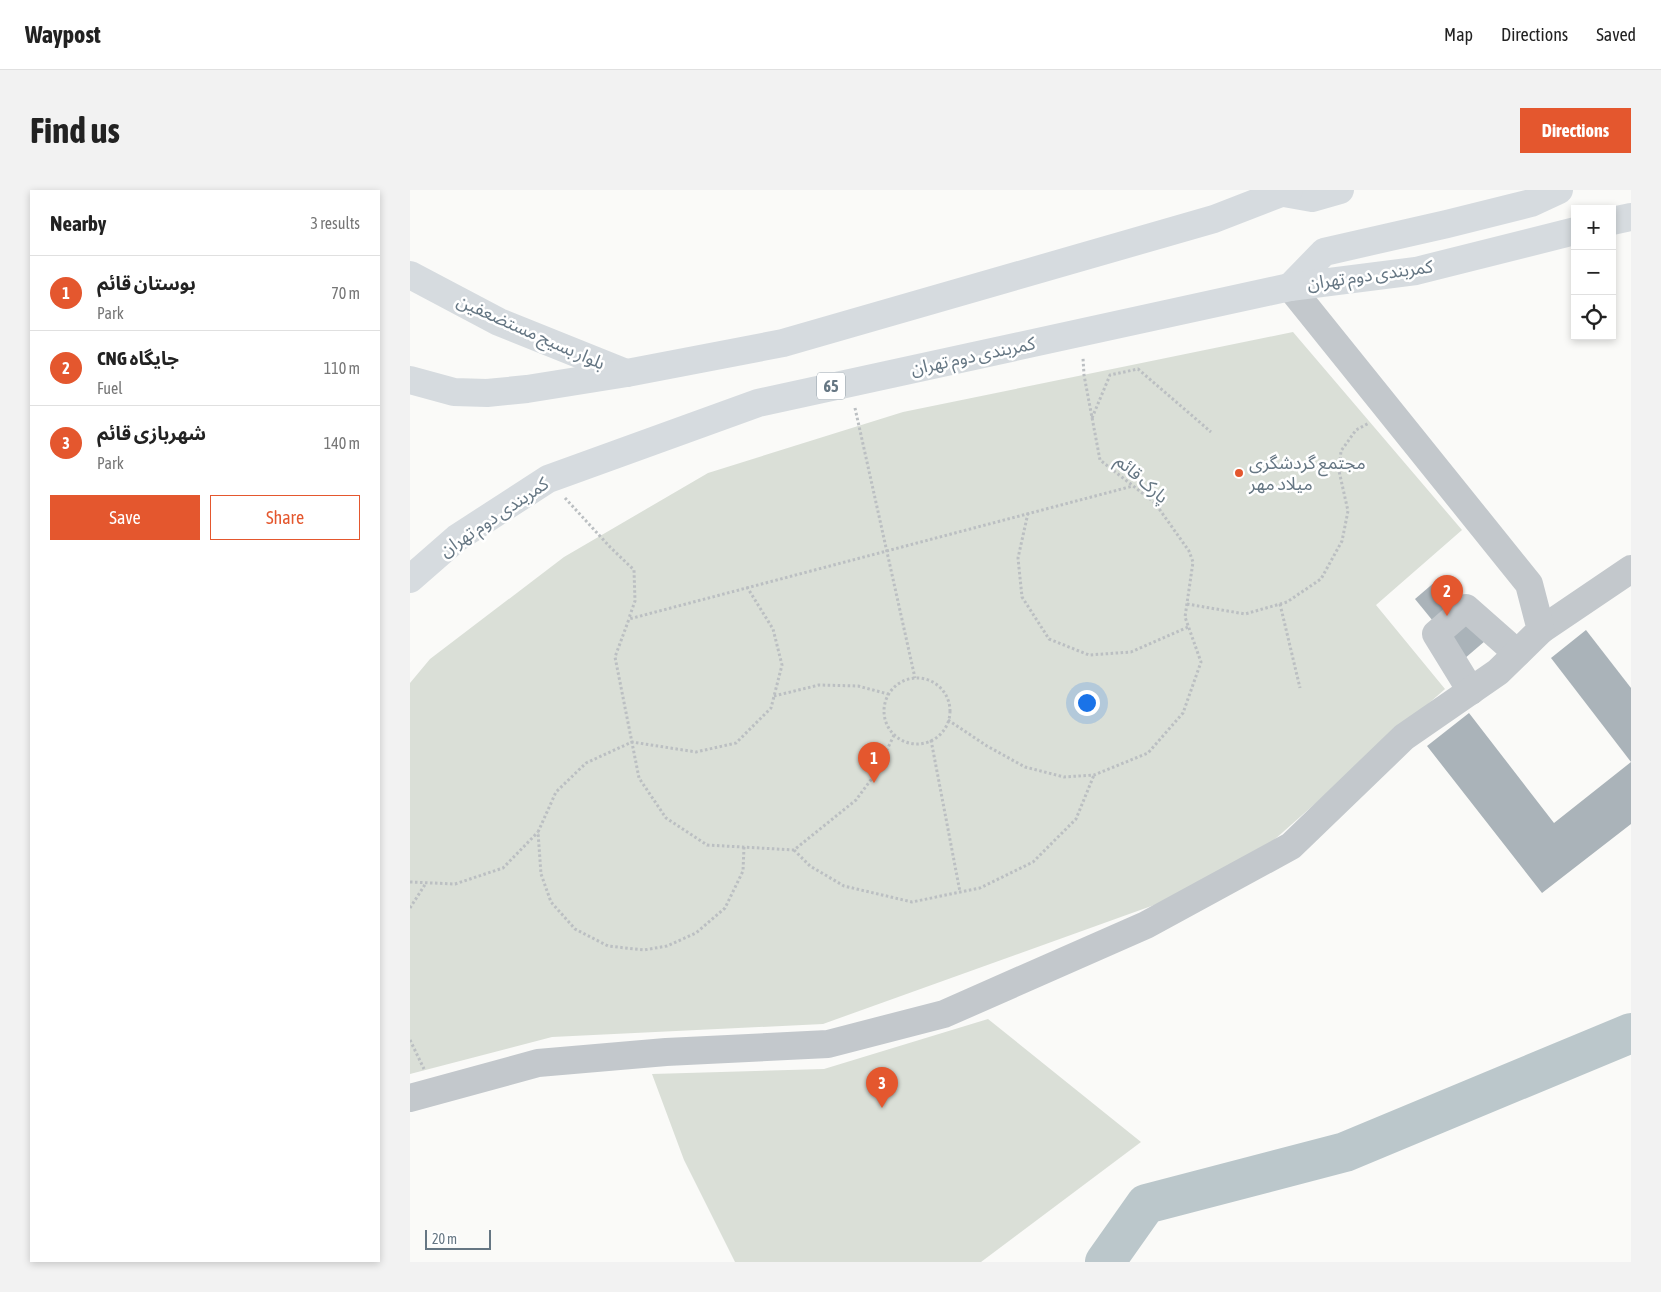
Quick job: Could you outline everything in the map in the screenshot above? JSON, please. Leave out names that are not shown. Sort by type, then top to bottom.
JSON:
[{"type":"highway","points":[[410,380],[454,392],[487,393],[527,389],[627,373],[783,343],[1214,219],[1287,191],[1312,198],[1340,190]]},
{"type":"highway","points":[[1290,287],[1324,252],[1531,203],[1559,190]]},
{"type":"highway","points":[[1616,220],[1631,217]]},
{"type":"highway","name":"کمربندی دوم تهران","points":[[410,579],[457,538],[548,479],[758,403],[1290,287],[1416,271],[1571,232]]},
{"type":"highway","name":"بلوار بسیج مستضعفین","points":[[410,275],[499,322],[627,373]]},
{"type":"street","points":[[1290,287],[1529,584],[1541,630]]},
{"type":"street","points":[[423,1095],[538,1063],[666,1052],[828,1044],[944,1014],[1146,925],[1292,846],[1404,737],[1498,672],[1541,630],[1631,569]]},
{"type":"street","points":[[1470,691],[1436,634],[1466,608],[1517,653]]},
{"type":"path","name":"پارک قائم","points":[[1081,332],[1084,375],[1100,460],[1155,503],[1189,551],[1193,562],[1187,604]]},
{"type":"path","points":[[1092,419],[1110,375],[1138,369],[1211,432]]},
{"type":"path","points":[[849,382],[885,551],[915,678]]},
{"type":"path","points":[[948,720],[987,746],[1025,767],[1064,777],[1094,775],[1148,753],[1183,713],[1201,662],[1185,617],[1187,604],[1245,614],[1287,602],[1321,579],[1342,542],[1348,511],[1339,471],[1341,451],[1356,430],[1391,413]]},
{"type":"path","points":[[548,479],[610,547],[634,570],[635,600],[615,657],[639,778],[666,818],[707,845],[794,850],[810,866],[844,886],[912,902],[980,888],[1033,862],[1076,819],[1094,775]]},
{"type":"path","points":[[629,619],[1132,486]]},
{"type":"path","points":[[1028,513],[1018,558],[1022,597],[1049,639],[1089,655],[1131,652],[1188,626]]},
{"type":"path","points":[[410,882],[455,884],[503,868],[538,832],[556,792],[586,763],[632,742],[696,752],[736,743],[771,708],[782,664],[773,629],[747,587]]},
{"type":"path","points":[[1280,604],[1300,688]]},
{"type":"path","points":[[915,678],[930,681],[942,690],[948,700],[950,710],[944,730],[926,743],[915,744],[904,742],[894,735],[884,716],[884,704],[888,694],[896,685],[905,680],[915,678]]},
{"type":"path","points":[[774,696],[819,685],[858,686],[888,694]]},
{"type":"path","points":[[794,850],[856,800],[876,773],[894,735]]},
{"type":"path","points":[[931,740],[960,892]]},
{"type":"path","points":[[538,832],[541,874],[551,902],[574,929],[608,946],[644,950],[667,946],[696,933],[725,908],[743,871],[744,847]]},
{"type":"path","points":[[410,908],[427,883]]},
{"type":"path","points":[[410,1040],[423,1095]]},
{"type":"shaded area","points":[[1293,332],[1462,530],[1376,605],[1445,689],[1232,877],[823,1024],[552,1037],[410,1074],[410,683],[430,659],[564,557],[708,473],[903,412]]},
{"type":"shaded area","points":[[988,1019],[1141,1142],[981,1262],[735,1262],[684,1160],[652,1074],[824,1069]]},
{"type":"building","points":[[1436,581],[1485,641],[1464,659],[1415,599]]},
{"type":"building","points":[[1586,630],[1631,688],[1631,762],[1551,658]]},
{"type":"building","points":[[1469,713],[1554,823],[1631,762],[1631,824],[1542,893],[1427,746]]},
{"type":"waterway","points":[[1105,1262],[1146,1204],[1345,1152],[1631,1033]]},
{"type":"place","name":"مجتمع گردشگری میلاد مهر","points":[[1239,473]]},
{"type":"place","name":"CNG جایگاه","points":[[1447,616]]},
{"type":"place","name":"بوستان قائم","points":[[874,783]]},
{"type":"place","name":"شهربازی قائم","points":[[882,1108]]}]
